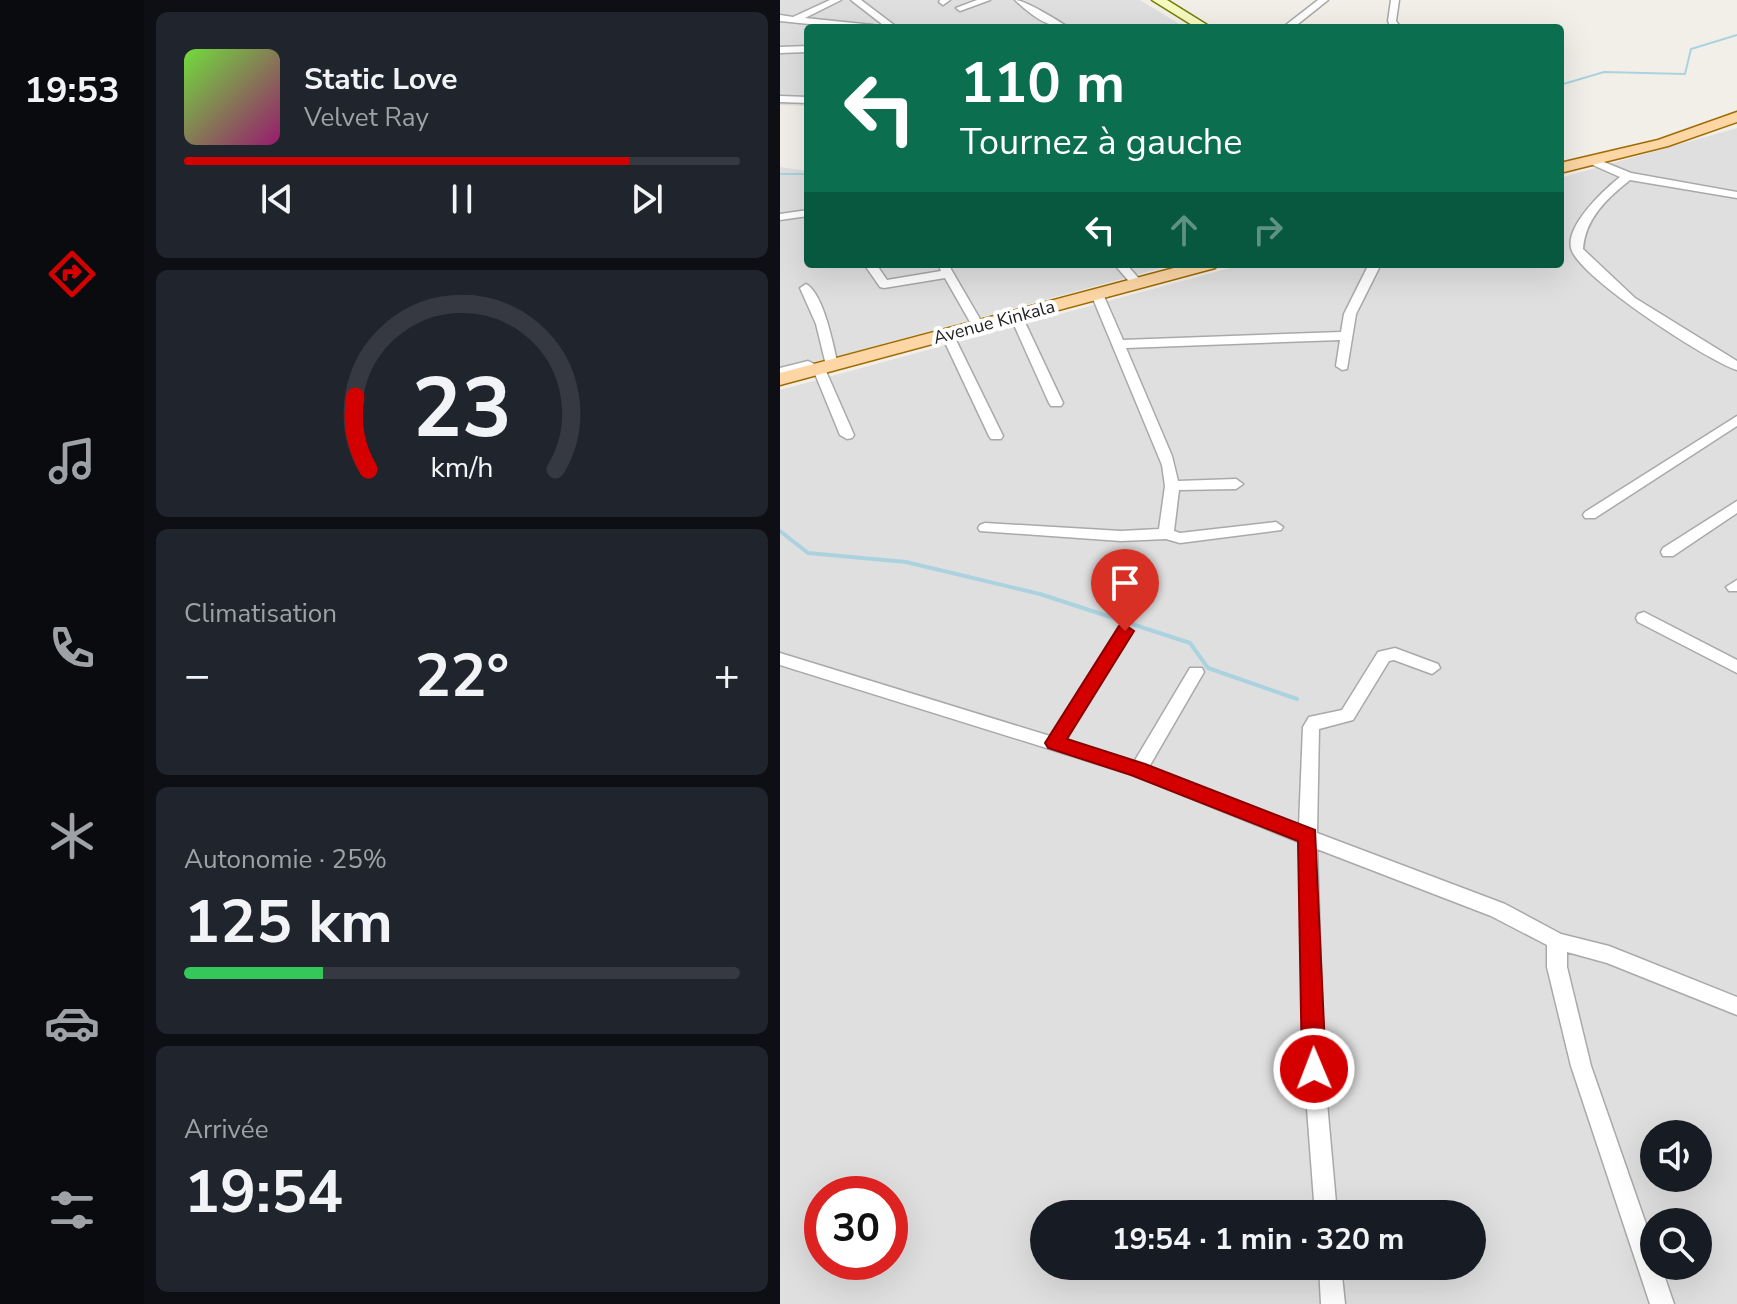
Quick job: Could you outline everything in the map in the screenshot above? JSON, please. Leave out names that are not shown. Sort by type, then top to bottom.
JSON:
[{"type":"main road","points":[[1158,0],[1195,24]]},
{"type":"main road","points":[[1564,167],[1663,143],[1737,117]]},
{"type":"main road","name":"Avenue Kinkala","points":[[780,379],[1194,268]]},
{"type":"street","points":[[793,20],[837,0]]},
{"type":"street","points":[[855,0],[888,24]]},
{"type":"street","points":[[960,8],[986,0]]},
{"type":"street","points":[[1019,0],[1039,16],[1056,24]]},
{"type":"street","points":[[1292,24],[1324,0]]},
{"type":"street","points":[[1394,24],[1395,0]]},
{"type":"street","points":[[780,18],[833,24]]},
{"type":"street","points":[[780,50],[804,49]]},
{"type":"street","points":[[780,99],[804,100]]},
{"type":"street","points":[[1590,160],[1628,176],[1737,195]]},
{"type":"street","points":[[1628,176],[1599,201],[1577,239],[1577,250],[1614,286],[1677,331],[1737,366]]},
{"type":"street","points":[[780,217],[804,214]]},
{"type":"street","points":[[874,268],[884,284],[944,269],[978,326]]},
{"type":"street","points":[[1124,268],[1137,283]]},
{"type":"street","points":[[1342,366],[1350,314],[1373,268]]},
{"type":"street","points":[[806,288],[822,324],[820,366],[847,435]]},
{"type":"street","points":[[1097,294],[1121,344],[1145,410],[1167,454],[1172,486],[1166,534]]},
{"type":"street","points":[[1016,316],[1056,403]]},
{"type":"street","points":[[947,334],[996,436]]},
{"type":"street","points":[[1121,344],[1346,336]]},
{"type":"street","points":[[780,372],[820,366]]},
{"type":"street","points":[[1590,515],[1737,420]]},
{"type":"street","points":[[1172,486],[1236,484]]},
{"type":"street","points":[[1668,552],[1737,506]]},
{"type":"street","points":[[985,528],[1121,536],[1166,534],[1180,538],[1276,527]]},
{"type":"street","points":[[1644,618],[1737,667]]},
{"type":"street","points":[[1055,743],[1125,631]]},
{"type":"street","points":[[1325,1200],[1314,1069],[1308,752],[1315,722],[1347,715],[1389,654],[1432,668]]},
{"type":"street","points":[[780,659],[1138,770],[1498,910],[1557,941],[1609,955],[1737,1006]]},
{"type":"street","points":[[1138,770],[1196,672]]},
{"type":"street","points":[[1557,941],[1557,967],[1581,1066],[1662,1304]]},
{"type":"street","points":[[1331,1280],[1333,1304]]},
{"type":"shaded area","points":[[780,0],[1140,0],[1179,24],[804,24],[804,106],[780,105]]},
{"type":"shaded area","points":[[1737,128],[1737,1304],[780,1304],[780,390],[1230,268],[1564,268],[1564,177]]},
{"type":"shaded area","points":[[780,167],[804,170],[804,268],[1161,268],[780,372]]},
{"type":"waterway","points":[[1564,84],[1604,72],[1685,74],[1691,49],[1737,35]]},
{"type":"waterway","points":[[780,174],[804,174]]},
{"type":"waterway","points":[[780,531],[808,553],[906,562],[1040,594],[1190,643],[1208,668],[1297,699]]},
{"type":"route","points":[[1125,631],[1055,743],[1138,770],[1308,836],[1314,1069]]}]
